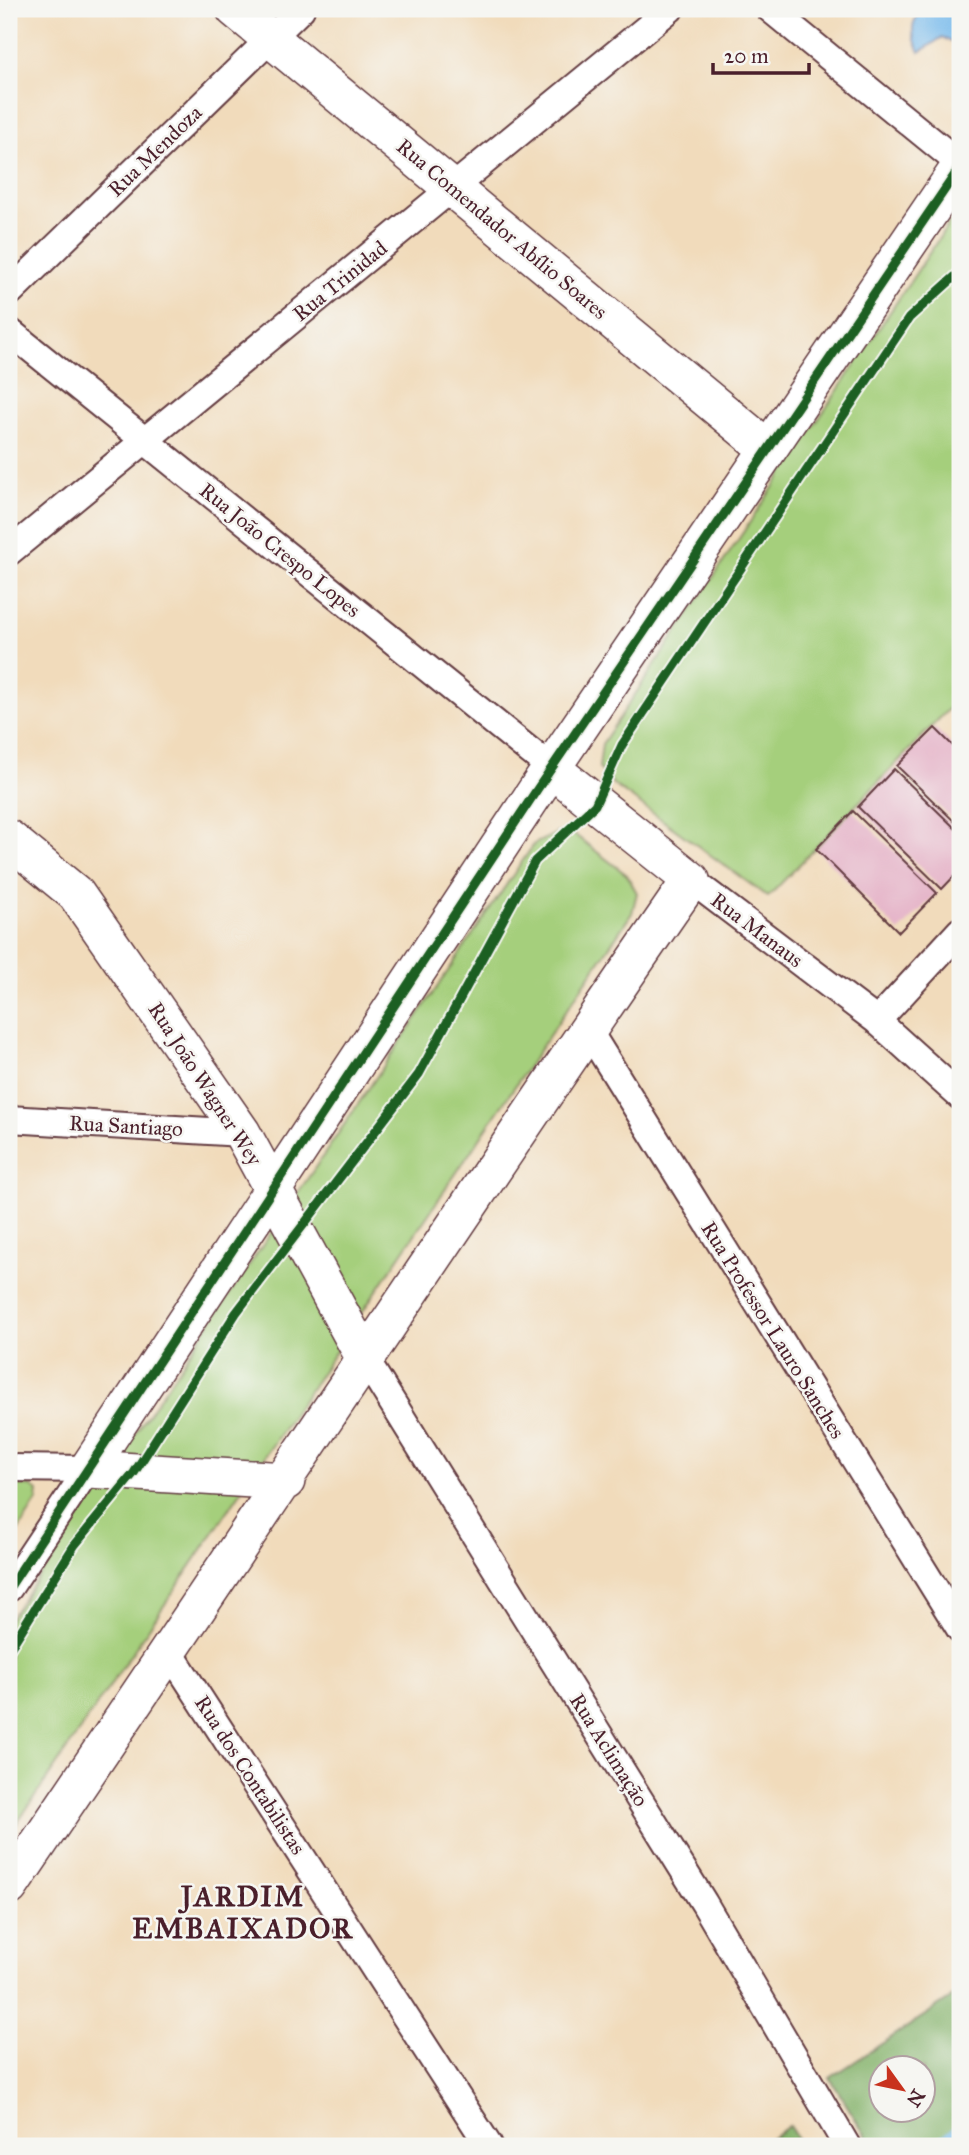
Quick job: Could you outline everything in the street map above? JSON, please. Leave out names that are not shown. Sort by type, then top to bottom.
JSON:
[{"type":"street","name":"Rua Comendador Abílio Soares","points":[[235,9],[768,449]]},
{"type":"street","name":"Rua Mendoza","points":[[9,293],[301,9]]},
{"type":"street","name":"Rua Trinidad","points":[[9,552],[670,9]]},
{"type":"street","points":[[9,1588],[551,768],[960,166],[770,9]]},
{"type":"street","name":"Rua João Crespo Lopes","points":[[9,331],[551,768]]},
{"type":"street","name":"Rua Manaus","points":[[551,768],[691,880],[877,1021],[960,1096]]},
{"type":"street","name":"Rua João Wagner Wey","points":[[9,839],[76,894],[242,1133],[364,1357]]},
{"type":"street","points":[[9,1887],[286,1481],[364,1357],[691,880]]},
{"type":"street","points":[[877,1021],[960,932]]},
{"type":"street","name":"Rua Professor Lauro Sanches","points":[[588,1030],[960,1629]]},
{"type":"street","name":"Rua Santiago","points":[[9,1119],[242,1133]]},
{"type":"street","name":"Rua Aclimação","points":[[364,1357],[704,1903],[847,2146]]},
{"type":"street","points":[[9,1468],[88,1469],[286,1481]]},
{"type":"street","name":"Rua dos Contabilistas","points":[[169,1651],[489,2146]]},
{"type":"green space","points":[[960,207],[960,697],[768,897],[614,785],[599,768],[602,744]]},
{"type":"green space","points":[[557,833],[575,835],[627,875],[637,893],[632,913],[9,1835],[9,1620],[534,844]]},
{"type":"green space","points":[[9,1486],[31,1486],[38,1491],[37,1501],[9,1545]]},
{"type":"green space","points":[[960,1992],[960,2146],[872,2146],[830,2078]]},
{"type":"green space","points":[[789,2126],[802,2146],[761,2146]]},
{"type":"water","points":[[923,9],[960,9],[958,43],[941,38],[920,52],[913,29],[915,20]]},
{"type":"building","points":[[935,728],[960,753],[960,827],[897,766]]},
{"type":"building","points":[[894,769],[960,833],[960,870],[942,889],[858,807]]},
{"type":"building","points":[[853,811],[937,893],[899,932],[816,849]]},
{"type":"waterway","points":[[935,2146],[960,2128]]},
{"type":"cycle path","points":[[9,1588],[538,788],[960,167]]},
{"type":"cycle path","points":[[9,1650],[74,1546],[134,1473],[236,1313],[419,1074],[535,861],[595,805],[622,745],[909,318],[960,272]]},
{"type":"district","name":"JARDIM EMBAIXADOR","points":[[243,1912]]}]
